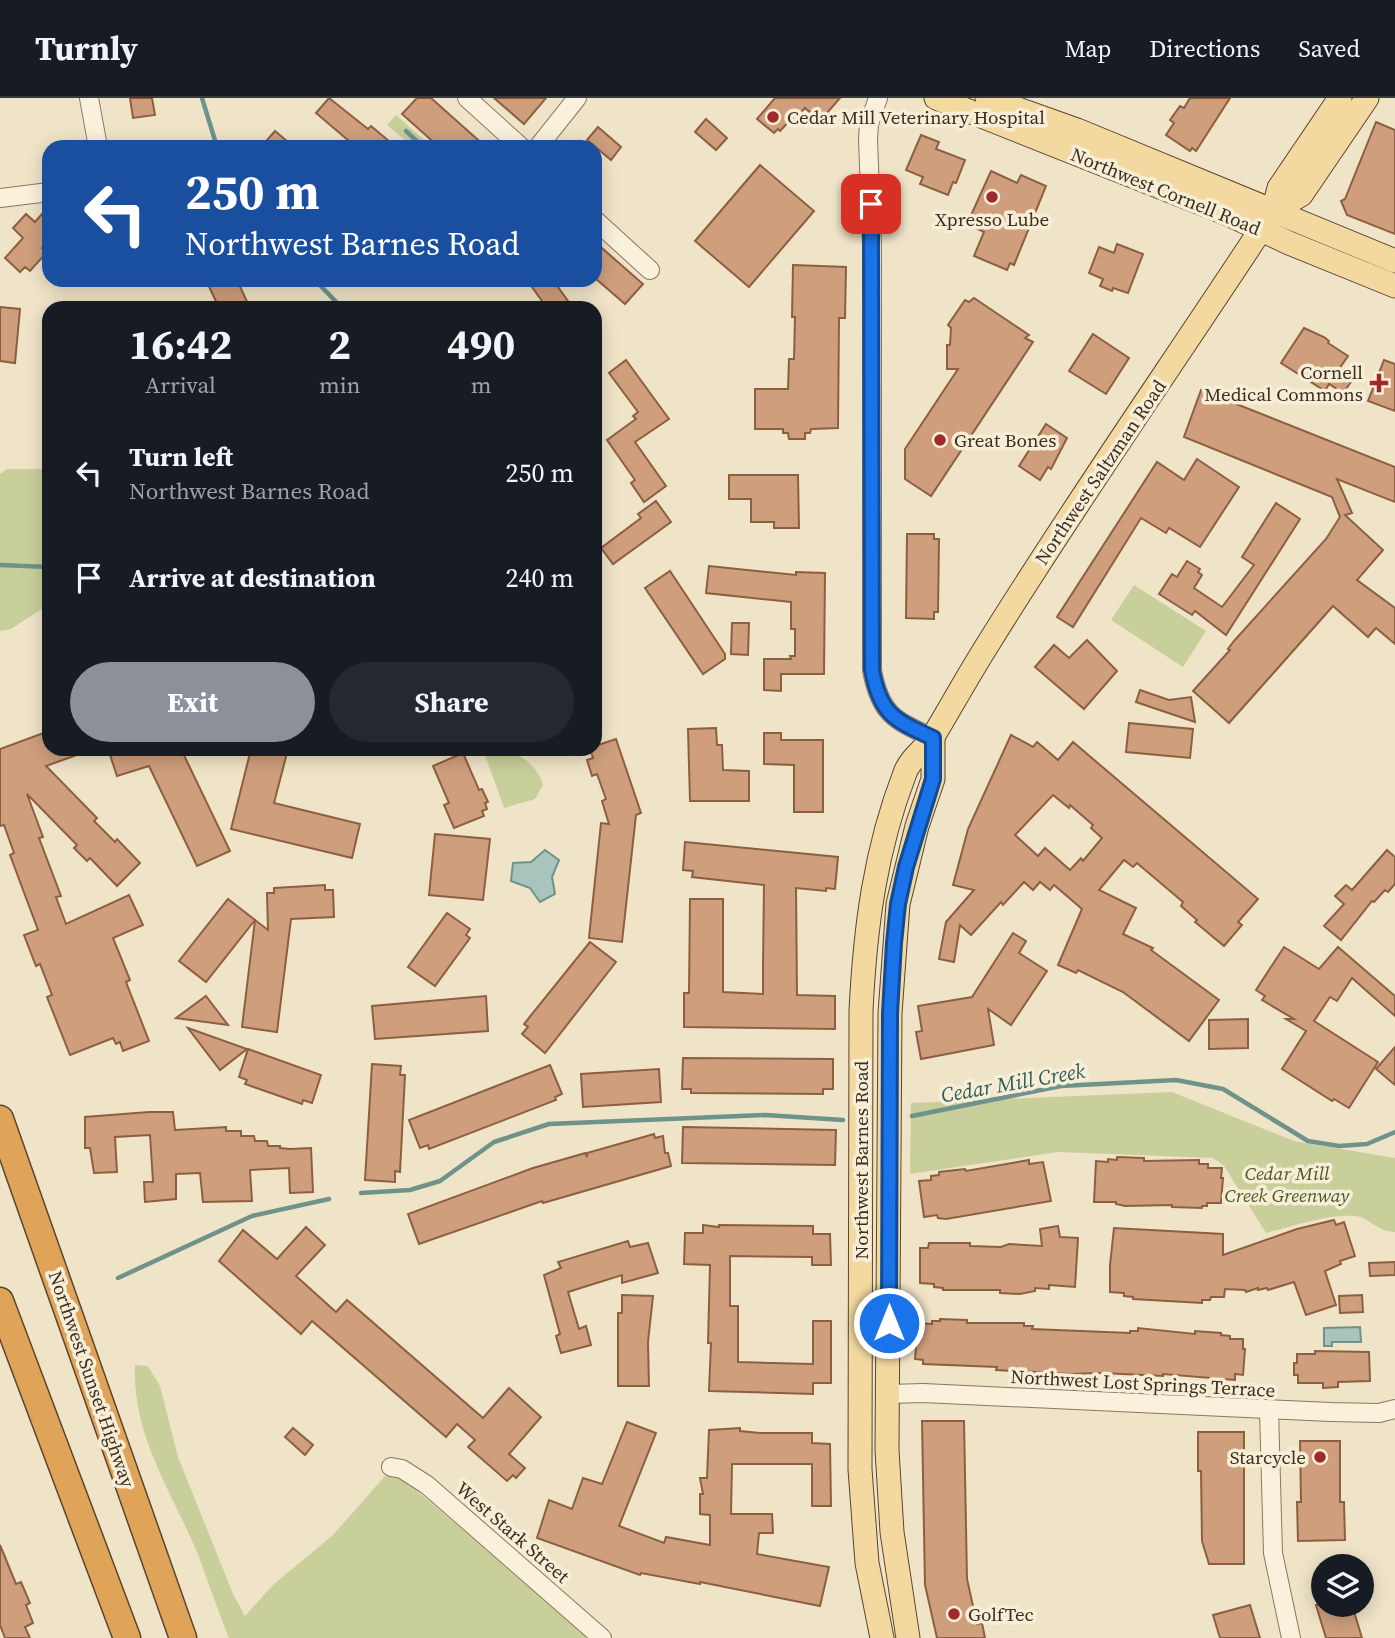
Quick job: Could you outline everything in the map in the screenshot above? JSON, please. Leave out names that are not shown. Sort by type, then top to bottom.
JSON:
[{"type":"highway","name":"Northwest Sunset Highway","points":[[0,1119],[183,1638]]},
{"type":"highway","points":[[0,1301],[127,1638]]},
{"type":"main road","name":"Northwest Cornell Road","points":[[936,98],[1073,141]]},
{"type":"main road","name":"Northwest Cornell Road","points":[[987,98],[1228,214],[1267,220],[1395,261]]},
{"type":"main road","name":"Northwest Saltzman Road","points":[[933,738],[1029,577],[1267,220],[1279,188],[1340,98]]},
{"type":"main road","name":"Northwest Saltzman Road","points":[[1267,220],[1301,195],[1367,98]]},
{"type":"main road","name":"Northwest Cornell Road","points":[[1267,220],[1395,286]]},
{"type":"main road","name":"Northwest Barnes Road","points":[[908,1638],[892,1532],[887,1462],[890,1027],[898,904],[906,867],[933,779],[933,738]]},
{"type":"main road","name":"Northwest Barnes Road","points":[[882,1638],[867,1563],[860,1469],[861,1011],[864,950],[871,892],[893,805],[906,769],[933,738]]},
{"type":"street","points":[[89,98],[97,140]]},
{"type":"street","points":[[467,98],[513,140]]},
{"type":"street","points":[[544,140],[577,98]]},
{"type":"street","points":[[877,98],[869,124],[868,139],[872,245],[872,670],[879,699],[885,708],[905,725],[933,738]]},
{"type":"street","points":[[0,198],[42,193]]},
{"type":"street","points":[[602,226],[650,270]]},
{"type":"street","name":"Northwest Lost Springs Terrace","points":[[888,1394],[923,1393],[1269,1410],[1379,1412],[1395,1409]]},
{"type":"street","points":[[1269,1410],[1273,1553],[1291,1638]]},
{"type":"street","name":"West Stark Street","points":[[391,1466],[402,1469],[427,1485],[602,1638]]},
{"type":"green space","points":[[396,115],[424,140],[405,140],[387,125]]},
{"type":"green space","points":[[7,469],[42,469],[42,609],[11,629],[0,631],[0,474]]},
{"type":"green space","points":[[1134,585],[1206,631],[1183,667],[1111,620]]},
{"type":"green space","points":[[485,756],[518,756],[533,767],[541,778],[543,785],[535,799],[504,808]]},
{"type":"green space","name":"Cedar Mill Creek Greenway","points":[[1172,1092],[1294,1141],[1395,1158],[1395,1232],[1383,1230],[1360,1217],[1344,1216],[1310,1221],[1266,1233],[1224,1166],[1213,1158],[1058,1152],[910,1174],[911,1103]]},
{"type":"green space","points":[[135,1365],[148,1366],[160,1386],[178,1457],[233,1594],[245,1616],[273,1585],[333,1535],[385,1476],[405,1477],[416,1490],[590,1638],[229,1638],[199,1557],[147,1441],[136,1391]]},
{"type":"water","points":[[545,850],[559,860],[552,877],[555,894],[540,902],[530,888],[511,881],[513,863],[531,862]]},
{"type":"water","points":[[1360,1327],[1361,1342],[1332,1342],[1332,1346],[1324,1346],[1324,1328]]},
{"type":"building","points":[[130,98],[152,98],[155,115],[133,118]]},
{"type":"building","points":[[329,98],[368,129],[371,126],[388,140],[348,140],[316,113]]},
{"type":"building","points":[[417,98],[431,98],[478,140],[431,140],[402,114]]},
{"type":"building","points":[[494,98],[546,98],[524,124]]},
{"type":"building","name":"Cedar Mill Veterinary Hospital","points":[[775,98],[840,98],[820,121],[805,108],[795,119],[793,117],[780,131],[778,129],[774,133],[757,119]]},
{"type":"building","points":[[1190,98],[1230,98],[1196,151],[1192,148],[1190,151],[1166,135],[1174,123],[1170,120],[1180,106],[1184,108]]},
{"type":"building","points":[[706,119],[727,138],[716,150],[695,132]]},
{"type":"building","points":[[1376,122],[1395,130],[1395,234],[1347,215],[1341,201],[1345,199]]},
{"type":"building","points":[[598,127],[621,147],[611,160],[602,152],[602,140],[587,140]]},
{"type":"building","points":[[275,131],[286,140],[267,140]]},
{"type":"building","name":"Xpresso Lube","points":[[921,135],[939,142],[936,149],[965,160],[948,195],[920,184],[923,177],[906,170]]},
{"type":"building","points":[[760,165],[814,211],[749,287],[695,241]]},
{"type":"building","points":[[991,171],[1017,183],[1021,175],[1046,186],[1014,265],[1010,263],[1007,270],[974,256],[984,232],[967,224]]},
{"type":"building","points":[[26,214],[35,222],[42,214],[42,258],[30,271],[25,267],[20,272],[5,258],[23,238],[13,228]]},
{"type":"building","points":[[1117,244],[1143,254],[1128,293],[1100,286],[1103,279],[1089,273],[1099,247],[1114,253]]},
{"type":"building","points":[[602,248],[643,284],[625,304],[602,284]]},
{"type":"building","points":[[793,265],[846,267],[845,318],[839,318],[838,428],[811,429],[810,433],[805,433],[805,439],[789,439],[788,433],[783,433],[783,429],[755,429],[755,389],[788,389],[789,359],[794,359]]},
{"type":"building","points":[[209,287],[240,287],[247,301],[216,301]]},
{"type":"building","points":[[532,287],[558,287],[568,301],[542,301]]},
{"type":"building","points":[[974,298],[1029,335],[1025,338],[1033,342],[931,496],[905,479],[905,449],[958,369],[947,369],[947,345],[950,345],[951,328],[948,325],[965,300],[969,302]]},
{"type":"building","points":[[0,307],[20,309],[15,363],[0,361]]},
{"type":"building","points":[[1304,328],[1324,337],[1328,343],[1348,356],[1337,372],[1351,382],[1343,393],[1329,384],[1325,391],[1281,363]]},
{"type":"building","points":[[1093,334],[1129,358],[1106,394],[1069,371]]},
{"type":"building","points":[[626,360],[669,419],[635,442],[666,486],[644,502],[631,483],[635,480],[607,440],[636,419],[633,416],[638,412],[609,373]]},
{"type":"building","points":[[1384,360],[1395,364],[1395,411],[1368,401]]},
{"type":"building","points":[[1201,390],[1395,467],[1395,502],[1337,479],[1352,513],[1345,515],[1383,550],[1357,580],[1395,608],[1395,644],[1376,628],[1368,637],[1333,606],[1229,723],[1193,691],[1326,539],[1340,517],[1332,497],[1184,437]]},
{"type":"building","points":[[1046,424],[1067,438],[1051,469],[1048,467],[1040,480],[1019,466]]},
{"type":"building","points":[[1197,459],[1239,487],[1200,547],[1169,528],[1166,533],[1141,518],[1073,627],[1057,617],[1157,462],[1184,480]]},
{"type":"building","points":[[729,475],[798,475],[799,528],[774,528],[774,522],[751,522],[751,499],[729,499]]},
{"type":"building","points":[[656,501],[671,522],[613,564],[602,547],[641,518],[638,514]]},
{"type":"building","points":[[1276,503],[1300,519],[1226,635],[1195,611],[1192,615],[1159,594],[1172,574],[1177,577],[1187,561],[1200,569],[1198,572],[1202,575],[1194,588],[1222,607],[1254,565],[1242,557]]},
{"type":"building","points":[[907,534],[934,534],[934,539],[939,539],[938,612],[934,612],[934,619],[906,618]]},
{"type":"building","points":[[709,566],[796,575],[796,572],[825,573],[824,674],[781,674],[781,691],[764,690],[764,659],[791,659],[790,656],[795,656],[791,602],[706,593]]},
{"type":"building","points":[[670,571],[725,654],[725,659],[703,674],[645,588]]},
{"type":"building","points":[[732,623],[749,623],[748,655],[731,654]]},
{"type":"building","points":[[1087,640],[1117,671],[1084,709],[1035,667],[1054,645],[1069,658]]},
{"type":"building","points":[[1140,690],[1169,700],[1191,697],[1195,722],[1136,702]]},
{"type":"building","points":[[1129,723],[1193,729],[1190,758],[1126,752]]},
{"type":"building","points":[[716,728],[717,745],[722,745],[723,770],[749,771],[749,801],[690,801],[688,729]]},
{"type":"building","points":[[764,733],[781,733],[781,740],[823,740],[823,812],[794,812],[794,765],[764,764]]},
{"type":"building","points":[[42,734],[42,756],[74,756],[46,766],[97,818],[94,821],[115,842],[117,839],[140,863],[117,886],[90,858],[87,861],[74,848],[77,845],[27,794],[43,837],[39,838],[61,896],[56,897],[66,924],[129,895],[143,925],[113,938],[130,980],[126,982],[149,1041],[123,1051],[120,1042],[116,1044],[113,1038],[70,1055],[47,997],[52,995],[40,964],[36,966],[24,935],[38,930],[10,855],[14,853],[4,825],[0,826],[0,749]]},
{"type":"building","points":[[1011,735],[1033,747],[1037,742],[1058,760],[1073,742],[1258,899],[1238,922],[1242,925],[1224,946],[1195,922],[1197,920],[1181,906],[1183,902],[1137,863],[1133,867],[1124,860],[1099,890],[1136,908],[1123,934],[1153,948],[1151,950],[1219,1000],[1189,1041],[1123,992],[1078,970],[1076,973],[1058,965],[1082,909],[1054,885],[1050,890],[1040,882],[1033,890],[1024,882],[1003,905],[1001,902],[971,935],[960,925],[954,962],[939,959],[946,922],[974,890],[953,885],[968,829]],"holes":[[[1053,795],[1069,808],[1070,805],[1093,825],[1091,828],[1102,838],[1083,861],[1081,858],[1070,870],[1045,848],[1038,856],[1015,835]]]},
{"type":"building","points":[[616,739],[641,813],[636,815],[622,942],[589,938],[601,823],[609,824],[602,801],[606,799],[597,774],[592,776],[587,760],[592,756],[602,756],[602,744]]},
{"type":"building","points":[[110,756],[184,756],[230,851],[197,866],[149,766],[117,776]]},
{"type":"building","points":[[249,756],[286,756],[274,803],[360,824],[352,858],[231,829]]},
{"type":"building","points":[[456,756],[464,756],[479,790],[482,789],[488,802],[485,803],[487,809],[482,811],[484,816],[454,828],[444,805],[449,803],[433,766]]},
{"type":"building","points":[[435,834],[490,839],[483,900],[429,895]]},
{"type":"building","points":[[685,842],[838,857],[835,889],[826,888],[826,891],[796,888],[797,995],[835,996],[835,1029],[684,1027],[684,993],[689,993],[690,899],[723,899],[723,992],[763,994],[764,885],[692,877],[693,871],[683,870]]},
{"type":"building","points":[[1387,850],[1395,857],[1395,884],[1388,892],[1385,890],[1372,901],[1341,940],[1324,926],[1344,904],[1335,896],[1346,885],[1352,890]]},
{"type":"building","points":[[325,885],[325,890],[333,890],[334,917],[291,919],[277,1032],[242,1027],[255,920],[268,930],[267,893],[274,893],[274,888]]},
{"type":"building","points":[[228,899],[255,920],[206,982],[179,961]]},
{"type":"building","points":[[447,913],[470,929],[466,935],[470,938],[435,986],[408,967]]},
{"type":"building","points":[[1013,933],[1026,941],[1019,953],[1047,971],[1011,1025],[988,1009],[994,1045],[921,1059],[916,1032],[922,1031],[918,1006],[972,997]]},
{"type":"building","points":[[590,942],[616,962],[545,1053],[522,1034],[528,1027],[524,1024]]},
{"type":"building","points":[[1284,947],[1319,969],[1338,947],[1395,996],[1395,1016],[1352,978],[1337,1001],[1330,997],[1314,1021],[1378,1062],[1349,1108],[1334,1099],[1332,1101],[1282,1069],[1306,1031],[1286,1019],[1294,1019],[1262,1000],[1265,996],[1256,990]]},
{"type":"building","points":[[206,996],[228,1025],[176,1018]]},
{"type":"building","points":[[486,996],[488,1031],[375,1039],[372,1006]]},
{"type":"building","points":[[1248,1019],[1248,1048],[1209,1049],[1209,1020]]},
{"type":"building","points":[[188,1028],[247,1049],[220,1070]]},
{"type":"building","points":[[1395,1047],[1395,1085],[1376,1069]]},
{"type":"building","points":[[248,1049],[321,1075],[312,1103],[303,1100],[302,1104],[245,1084],[247,1080],[239,1077]]},
{"type":"building","points":[[683,1058],[833,1059],[833,1089],[823,1089],[823,1094],[691,1093],[691,1089],[682,1089]]},
{"type":"building","points":[[372,1064],[401,1066],[400,1075],[405,1075],[400,1172],[395,1171],[395,1182],[365,1180]]},
{"type":"building","points":[[550,1065],[562,1094],[555,1097],[556,1100],[429,1149],[428,1145],[420,1148],[409,1120]]},
{"type":"building","points":[[659,1069],[661,1102],[583,1107],[581,1074]]},
{"type":"building","points":[[173,1112],[175,1130],[226,1127],[226,1131],[241,1131],[241,1136],[254,1136],[255,1141],[267,1141],[268,1146],[311,1148],[313,1192],[290,1193],[289,1168],[250,1170],[252,1201],[203,1202],[200,1173],[176,1174],[176,1199],[145,1202],[144,1182],[153,1182],[150,1135],[115,1137],[117,1172],[94,1173],[90,1148],[85,1148],[85,1117]]},
{"type":"building","points":[[683,1127],[836,1130],[835,1165],[682,1163]]},
{"type":"building","points":[[654,1134],[655,1138],[663,1136],[665,1153],[668,1153],[671,1166],[543,1203],[542,1201],[419,1244],[408,1214],[533,1168],[585,1153],[587,1157],[587,1153]]},
{"type":"building","points":[[1117,1157],[1144,1158],[1144,1161],[1199,1160],[1199,1164],[1208,1164],[1208,1168],[1222,1168],[1221,1203],[1207,1203],[1207,1206],[1202,1208],[1172,1205],[1125,1206],[1116,1202],[1094,1202],[1096,1161],[1108,1162],[1108,1159],[1117,1160]]},
{"type":"building","points":[[1029,1160],[1029,1164],[1043,1162],[1051,1201],[946,1219],[938,1218],[937,1215],[924,1217],[919,1181],[931,1180],[931,1176],[939,1175],[939,1172],[966,1171]]},
{"type":"building","points":[[1334,1220],[1336,1225],[1344,1222],[1355,1256],[1340,1261],[1341,1264],[1325,1271],[1336,1305],[1306,1315],[1294,1282],[1268,1290],[1258,1288],[1246,1292],[1225,1289],[1224,1297],[1211,1297],[1210,1300],[1202,1300],[1202,1303],[1133,1299],[1124,1296],[1124,1293],[1110,1292],[1114,1228],[1223,1234],[1223,1255],[1297,1229]]},
{"type":"building","points":[[703,1225],[813,1226],[813,1234],[830,1234],[831,1265],[812,1265],[812,1257],[730,1256],[730,1306],[738,1306],[738,1362],[813,1364],[813,1321],[831,1321],[831,1383],[813,1383],[813,1394],[709,1391],[710,1265],[684,1264],[685,1233],[703,1233]]},
{"type":"building","points":[[1058,1226],[1060,1237],[1078,1238],[1075,1287],[1049,1285],[1049,1289],[1035,1288],[1035,1291],[1020,1294],[1000,1293],[1000,1290],[943,1290],[934,1287],[934,1284],[920,1283],[920,1248],[928,1248],[929,1243],[1042,1246],[1040,1229]]},
{"type":"building","points":[[306,1227],[325,1245],[296,1276],[336,1312],[347,1300],[483,1418],[509,1388],[541,1417],[509,1454],[525,1468],[516,1478],[513,1475],[507,1481],[468,1447],[475,1440],[457,1424],[446,1437],[312,1321],[301,1334],[219,1261],[243,1230],[277,1259]]},
{"type":"building","points":[[628,1241],[630,1247],[648,1243],[658,1273],[622,1283],[622,1275],[568,1292],[579,1329],[586,1326],[591,1345],[561,1353],[556,1336],[560,1334],[544,1275],[561,1268],[558,1262]]},
{"type":"building","points":[[1395,1262],[1395,1275],[1370,1276],[1369,1263]]},
{"type":"building","points":[[622,1295],[653,1296],[648,1342],[649,1386],[618,1386],[618,1313],[622,1313]]},
{"type":"building","points":[[1362,1295],[1363,1312],[1340,1313],[1339,1296]]},
{"type":"building","points":[[967,1320],[967,1323],[1024,1323],[1024,1326],[1033,1326],[1032,1329],[1130,1333],[1138,1331],[1138,1328],[1195,1334],[1195,1331],[1221,1333],[1230,1336],[1230,1339],[1243,1339],[1243,1375],[1235,1374],[1235,1380],[1163,1374],[1069,1374],[923,1364],[923,1360],[915,1359],[918,1323],[932,1324],[932,1321]]},
{"type":"building","points":[[1315,1351],[1369,1352],[1370,1381],[1338,1382],[1338,1387],[1323,1388],[1323,1383],[1298,1383],[1298,1375],[1294,1375],[1297,1354],[1315,1354]]},
{"type":"building","points":[[922,1421],[964,1421],[967,1579],[977,1624],[982,1623],[985,1638],[937,1638],[925,1585]]},
{"type":"building","points":[[627,1422],[656,1433],[619,1526],[664,1543],[666,1537],[710,1545],[710,1515],[700,1514],[700,1494],[703,1494],[700,1478],[707,1478],[709,1430],[740,1428],[740,1431],[760,1433],[812,1433],[812,1443],[830,1444],[831,1506],[812,1506],[812,1464],[732,1464],[731,1514],[772,1514],[773,1533],[759,1533],[757,1554],[829,1567],[820,1606],[700,1582],[641,1573],[640,1575],[537,1538],[549,1500],[572,1509],[583,1478],[602,1484]]},
{"type":"building","points":[[293,1428],[313,1445],[305,1455],[285,1437]]},
{"type":"building","points":[[1198,1432],[1244,1432],[1244,1564],[1209,1564],[1202,1541]]},
{"type":"building","points":[[1300,1441],[1340,1441],[1340,1502],[1344,1502],[1345,1540],[1298,1541],[1297,1502],[1301,1502]]},
{"type":"building","points":[[0,1545],[16,1584],[21,1582],[30,1603],[26,1605],[33,1623],[25,1627],[30,1638],[5,1638],[0,1625]]},
{"type":"building","points":[[1250,1605],[1260,1638],[1220,1638],[1213,1615]]},
{"type":"building","points":[[1320,1617],[1356,1617],[1362,1638],[1326,1638]]},
{"type":"waterway","points":[[202,98],[215,140]]},
{"type":"waterway","points":[[406,131],[416,140]]},
{"type":"waterway","points":[[322,287],[335,301]]},
{"type":"waterway","points":[[0,565],[42,567]]},
{"type":"waterway","name":"Cedar Mill Creek","points":[[912,1116],[1061,1086],[1176,1080],[1223,1089],[1308,1141],[1339,1146],[1367,1144],[1395,1132]]},
{"type":"waterway","name":"Cedar Mill Creek","points":[[361,1193],[410,1190],[440,1181],[494,1142],[549,1124],[765,1115],[843,1120]]},
{"type":"waterway","name":"Cedar Mill Creek","points":[[118,1278],[252,1216],[329,1199]]},
{"type":"place","name":"Cedar Mill Veterinary Hospital","points":[[773,117]]},
{"type":"place","name":"Xpresso Lube","points":[[992,197]]},
{"type":"place","name":"Cornell Medical Commons","points":[[1379,383]]},
{"type":"place","name":"Great Bones","points":[[940,440]]},
{"type":"place","name":"Starcycle","points":[[1320,1457]]},
{"type":"place","name":"GolfTec","points":[[954,1614]]},
{"type":"route","points":[[871,204],[872,670],[875,688],[885,708],[905,725],[933,738],[933,779],[906,867],[898,904],[894,943],[890,1013],[889,1323]]}]
